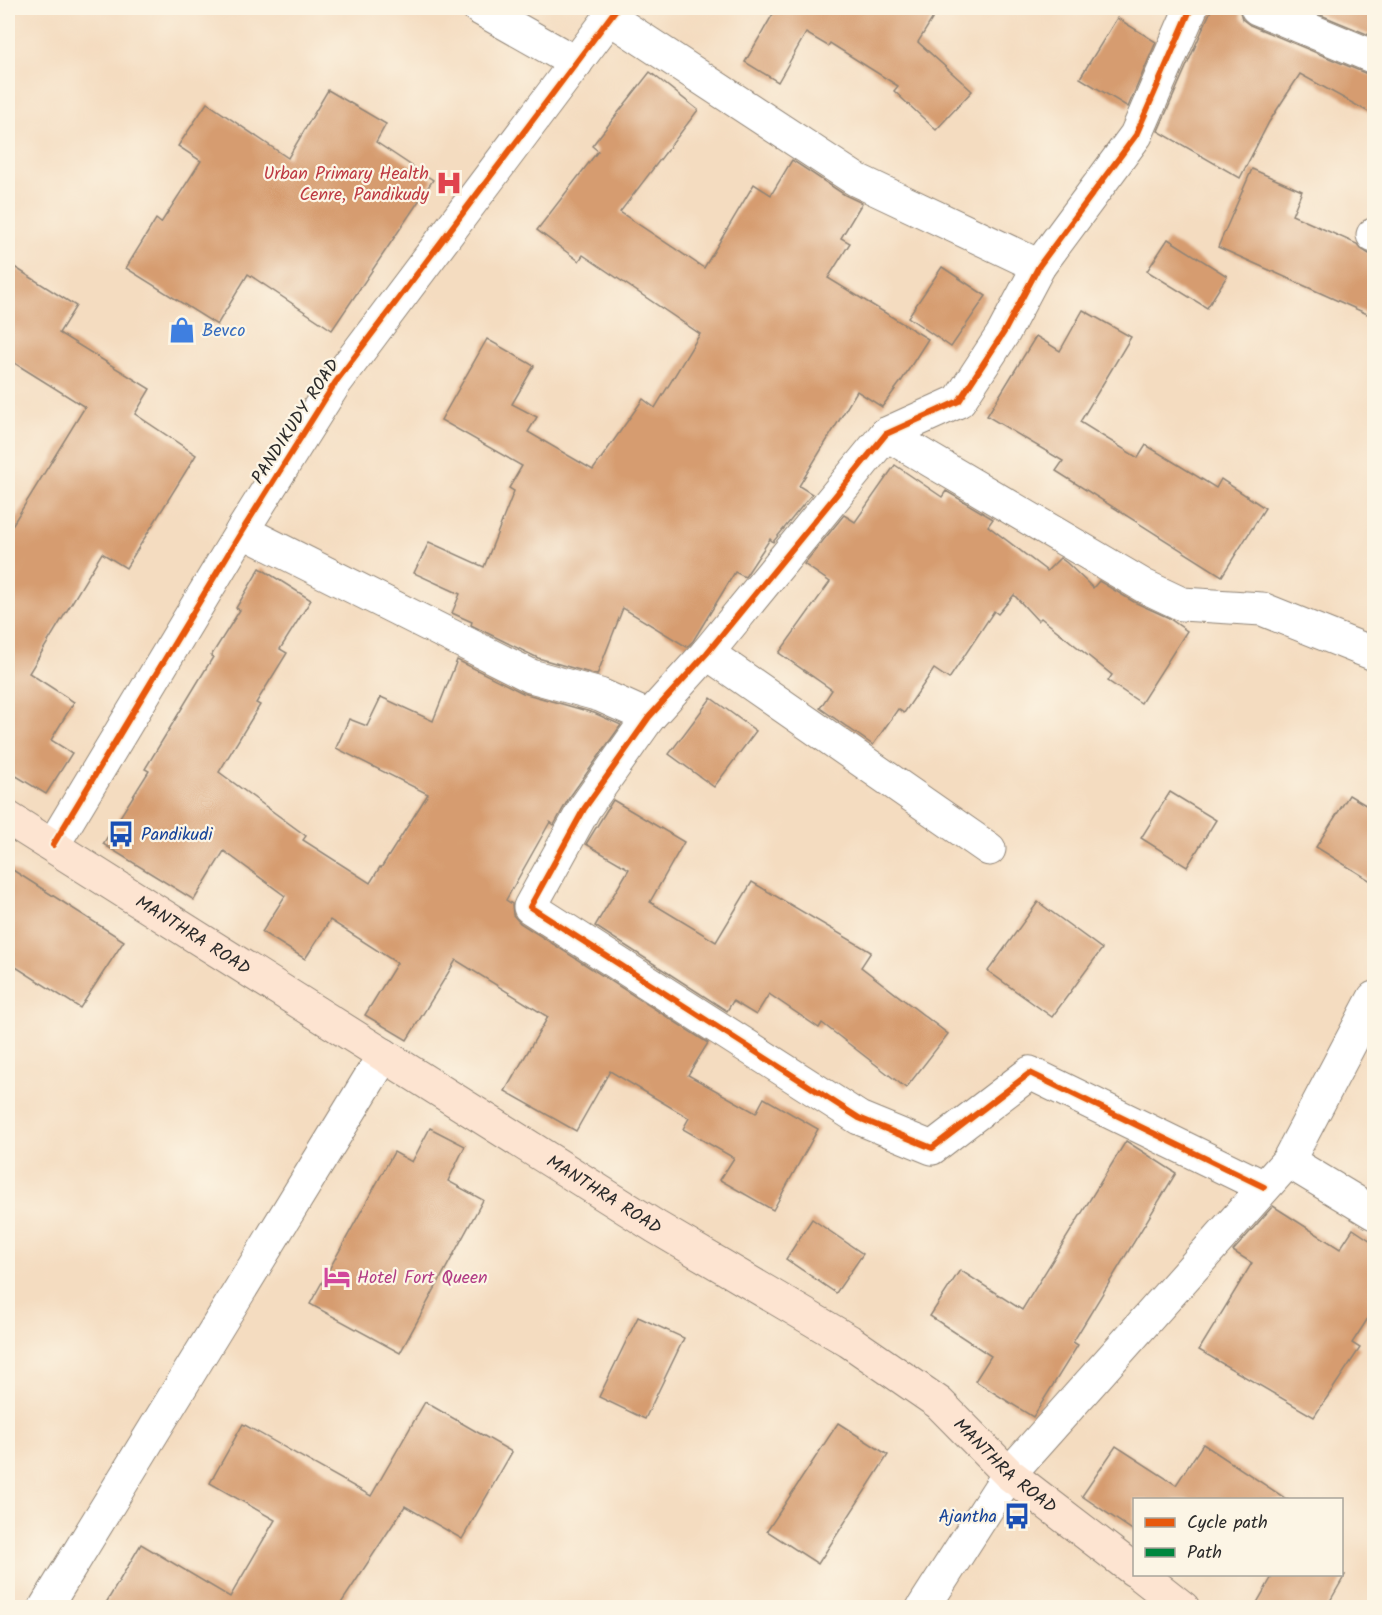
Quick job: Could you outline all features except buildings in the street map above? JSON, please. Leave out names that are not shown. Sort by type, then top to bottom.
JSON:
[{"type":"main road","name":"MANTHRA ROAD","points":[[8,818],[656,1227],[849,1341],[939,1403],[1009,1474],[1133,1569]]},
{"type":"main road","points":[[1141,1576],[1183,1608]]},
{"type":"street","points":[[479,8],[576,63]]},
{"type":"street","points":[[1191,8],[1136,135],[1039,266],[1004,332],[959,401],[886,434],[707,653],[649,717],[584,808],[530,907],[860,1118],[932,1148],[1030,1073],[1264,1187]]},
{"type":"street","points":[[1257,8],[1374,57]]},
{"type":"street","points":[[614,13],[855,179],[1039,266]]},
{"type":"street","name":"PANDIKUDY ROAD","points":[[53,845],[242,531],[335,383],[614,13]]},
{"type":"street","points":[[886,434],[1144,585],[1182,604],[1262,609],[1374,654]]},
{"type":"street","points":[[242,531],[531,676],[600,695],[649,717]]},
{"type":"street","points":[[707,653],[989,849]]},
{"type":"street","points":[[923,1608],[1009,1474],[1288,1161],[1374,998]]},
{"type":"street","points":[[45,1608],[384,1055]]},
{"type":"street","points":[[1288,1161],[1374,1213]]},
{"type":"cycle path","points":[[53,845],[242,531],[335,383],[617,8]]},
{"type":"cycle path","points":[[1191,8],[1136,135],[1039,266],[1004,332],[959,401],[886,434],[707,653],[649,717],[584,809],[530,907],[859,1118],[932,1148],[1030,1073],[1264,1187]]},
{"type":"place","name":"Urban Primary Health Cenre, Pandikudy","points":[[449,183]]},
{"type":"place","name":"Bevco","points":[[182,330]]},
{"type":"place","name":"Pandikudi","points":[[121,834]]},
{"type":"place","name":"Hotel Fort Queen","points":[[337,1277]]},
{"type":"place","name":"Ajantha","points":[[1017,1516]]}]
